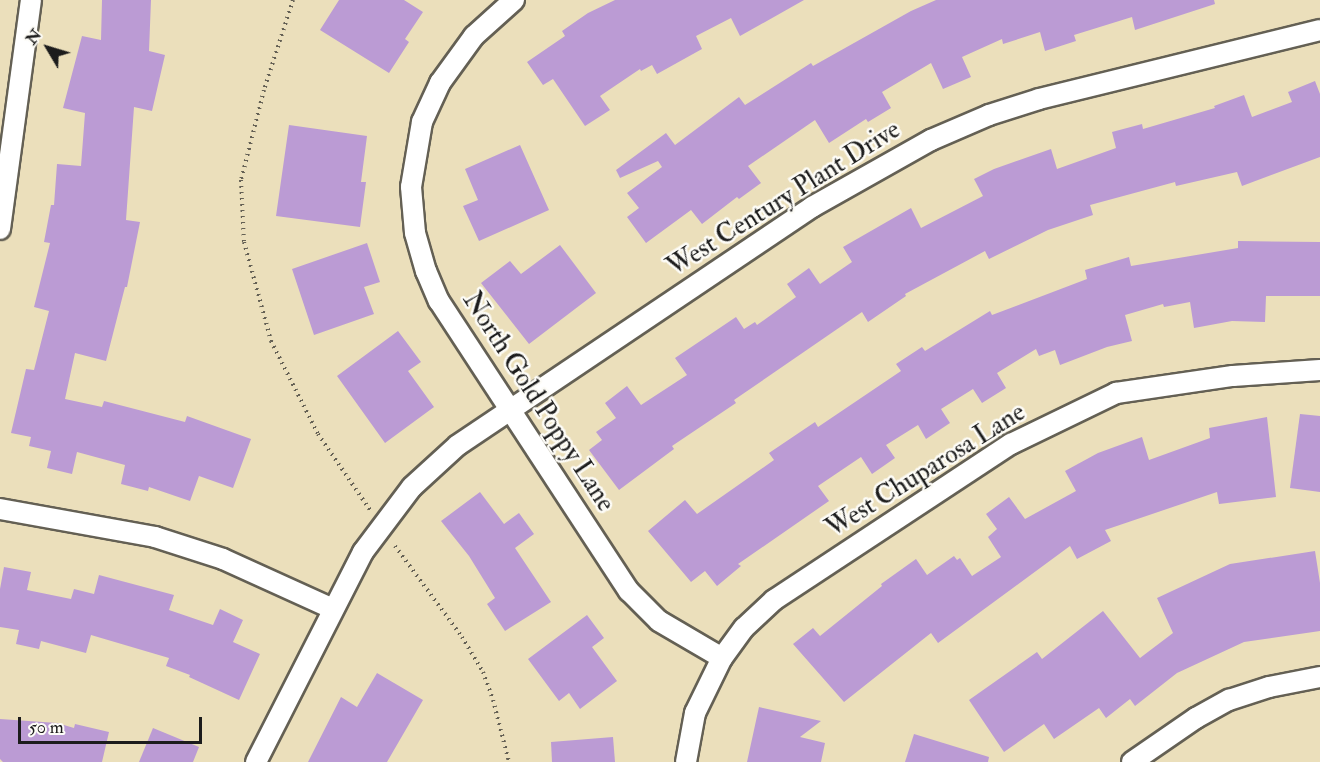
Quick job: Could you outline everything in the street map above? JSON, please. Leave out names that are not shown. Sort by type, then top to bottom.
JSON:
[{"type":"street","points":[[0,229],[31,0]]},
{"type":"street","name":"North Gold Poppy Lane","points":[[514,0],[474,36],[440,83],[422,122],[411,187],[418,242],[439,301],[629,591],[659,621],[722,658]]},
{"type":"street","name":"West Century Plant Drive","points":[[256,762],[363,552],[412,487],[458,445],[812,207],[931,140],[989,115],[1039,99],[1320,30]]},
{"type":"street","name":"West Chuparosa Lane","points":[[686,762],[695,713],[722,658],[744,628],[774,600],[1011,444],[1116,393],[1233,376],[1320,370]]},
{"type":"street","points":[[0,510],[155,537],[223,559],[333,609]]},
{"type":"street","points":[[1132,762],[1196,718],[1229,700],[1269,687],[1320,677]]},
{"type":"path","points":[[293,0],[264,90],[241,180],[244,242],[271,340],[318,434],[382,528],[462,637],[483,672],[494,700],[509,762]]},
{"type":"building","points":[[102,0],[151,0],[149,51],[165,55],[152,111],[134,107],[126,220],[140,222],[127,287],[125,287],[106,361],[75,353],[65,399],[102,407],[104,401],[185,422],[187,416],[251,439],[233,488],[199,476],[190,501],[149,487],[148,491],[121,484],[125,465],[77,452],[72,474],[47,468],[51,451],[29,446],[31,437],[11,433],[26,369],[34,370],[49,311],[34,307],[50,243],[44,242],[51,205],[54,205],[57,164],[81,166],[85,113],[63,108],[82,36],[101,40]]},
{"type":"building","points":[[339,0],[404,0],[423,12],[405,39],[409,42],[389,73],[320,30]]},
{"type":"building","points":[[615,0],[804,0],[740,36],[731,18],[696,36],[702,49],[657,74],[652,65],[641,71],[640,69],[600,96],[610,110],[585,126],[553,79],[543,85],[527,62],[565,36],[562,31],[588,13]]},
{"type":"building","points":[[936,0],[1214,0],[1215,4],[1135,30],[1132,17],[1074,35],[1076,41],[1045,51],[1040,32],[1003,44],[1002,39],[962,57],[971,77],[943,89],[931,63],[882,92],[891,108],[868,122],[866,119],[829,143],[815,120],[748,166],[761,183],[739,199],[737,197],[702,224],[691,210],[646,243],[627,217],[639,208],[627,193],[662,167],[658,161],[620,178],[616,170],[666,133],[675,145],[739,97],[745,105],[811,63],[813,66],[911,11]]},
{"type":"building","points":[[1315,81],[1320,94],[1320,157],[1242,186],[1237,172],[1176,186],[1175,182],[1090,205],[1093,215],[1048,230],[989,259],[985,251],[905,294],[906,296],[868,322],[862,312],[734,400],[736,403],[672,446],[674,449],[619,490],[589,450],[602,440],[596,432],[616,418],[605,403],[627,386],[641,405],[687,375],[675,358],[736,317],[744,329],[755,322],[757,325],[796,297],[787,284],[809,268],[820,284],[852,262],[843,247],[911,208],[921,228],[983,196],[974,179],[994,169],[1051,149],[1057,169],[1116,148],[1112,132],[1142,124],[1143,129],[1215,108],[1214,106],[1244,95],[1252,117],[1292,102],[1288,92]]},
{"type":"building","points":[[289,125],[367,136],[361,182],[366,182],[360,227],[276,216]]},
{"type":"building","points":[[520,145],[549,210],[479,241],[463,206],[478,200],[465,169]]},
{"type":"building","points":[[1238,241],[1320,242],[1320,296],[1266,296],[1265,322],[1232,321],[1194,328],[1190,302],[1164,307],[1163,304],[1125,315],[1132,341],[1107,347],[1060,365],[1055,350],[1039,356],[1036,349],[997,373],[1006,388],[982,403],[973,389],[941,409],[950,423],[926,439],[918,425],[886,445],[895,458],[872,474],[861,457],[818,486],[829,501],[738,564],[741,566],[717,586],[705,571],[691,582],[648,531],[685,500],[697,514],[774,460],[769,453],[815,422],[818,427],[901,371],[896,364],[922,347],[925,351],[990,311],[992,315],[1087,279],[1085,270],[1129,257],[1131,266],[1238,248]]},
{"type":"building","points":[[367,243],[380,282],[364,287],[374,314],[314,335],[292,269]]},
{"type":"building","points":[[560,245],[596,293],[529,344],[481,283],[510,261],[521,274]]},
{"type":"building","points":[[398,331],[421,362],[408,371],[434,407],[385,443],[337,376]]},
{"type":"building","points":[[1300,414],[1320,416],[1320,492],[1290,488]]},
{"type":"building","points":[[1267,417],[1276,497],[1219,504],[1217,492],[1105,530],[1111,541],[1077,559],[1070,546],[938,643],[931,633],[844,702],[793,644],[813,628],[820,636],[882,586],[881,584],[916,559],[927,575],[954,556],[957,560],[960,558],[972,576],[1001,557],[988,537],[997,529],[986,514],[1009,497],[1025,519],[1076,491],[1065,471],[1098,453],[1142,437],[1149,460],[1210,438],[1209,428]]},
{"type":"building","points":[[480,492],[504,524],[519,513],[534,534],[515,548],[551,602],[505,631],[487,604],[495,598],[469,556],[441,521]]},
{"type":"building","points":[[1315,551],[1320,583],[1320,631],[1244,642],[1177,673],[1135,706],[1130,699],[1106,718],[1099,708],[1054,739],[1044,724],[1004,752],[969,700],[1037,652],[1042,659],[1103,611],[1140,658],[1173,633],[1157,598],[1230,564]]},
{"type":"building","points":[[4,567],[31,572],[27,590],[71,599],[74,589],[94,594],[99,575],[174,595],[169,610],[213,625],[220,609],[243,620],[233,642],[260,654],[239,700],[189,677],[190,675],[166,666],[169,658],[91,635],[86,653],[41,641],[39,649],[16,644],[19,630],[0,627],[0,589]]},
{"type":"building","points":[[587,615],[604,638],[592,647],[617,681],[580,709],[569,693],[559,701],[528,659]]},
{"type":"building","points":[[377,673],[423,700],[387,762],[308,762],[341,697],[357,707]]},
{"type":"building","points":[[759,707],[821,721],[800,737],[825,743],[821,762],[747,762]]},
{"type":"building","points":[[0,719],[57,723],[74,728],[75,724],[109,732],[102,762],[3,762],[0,759]]},
{"type":"building","points":[[153,728],[199,747],[193,762],[139,762]]},
{"type":"building","points":[[914,734],[989,757],[988,762],[905,762]]},
{"type":"building","points":[[613,737],[615,762],[552,762],[551,742]]}]
